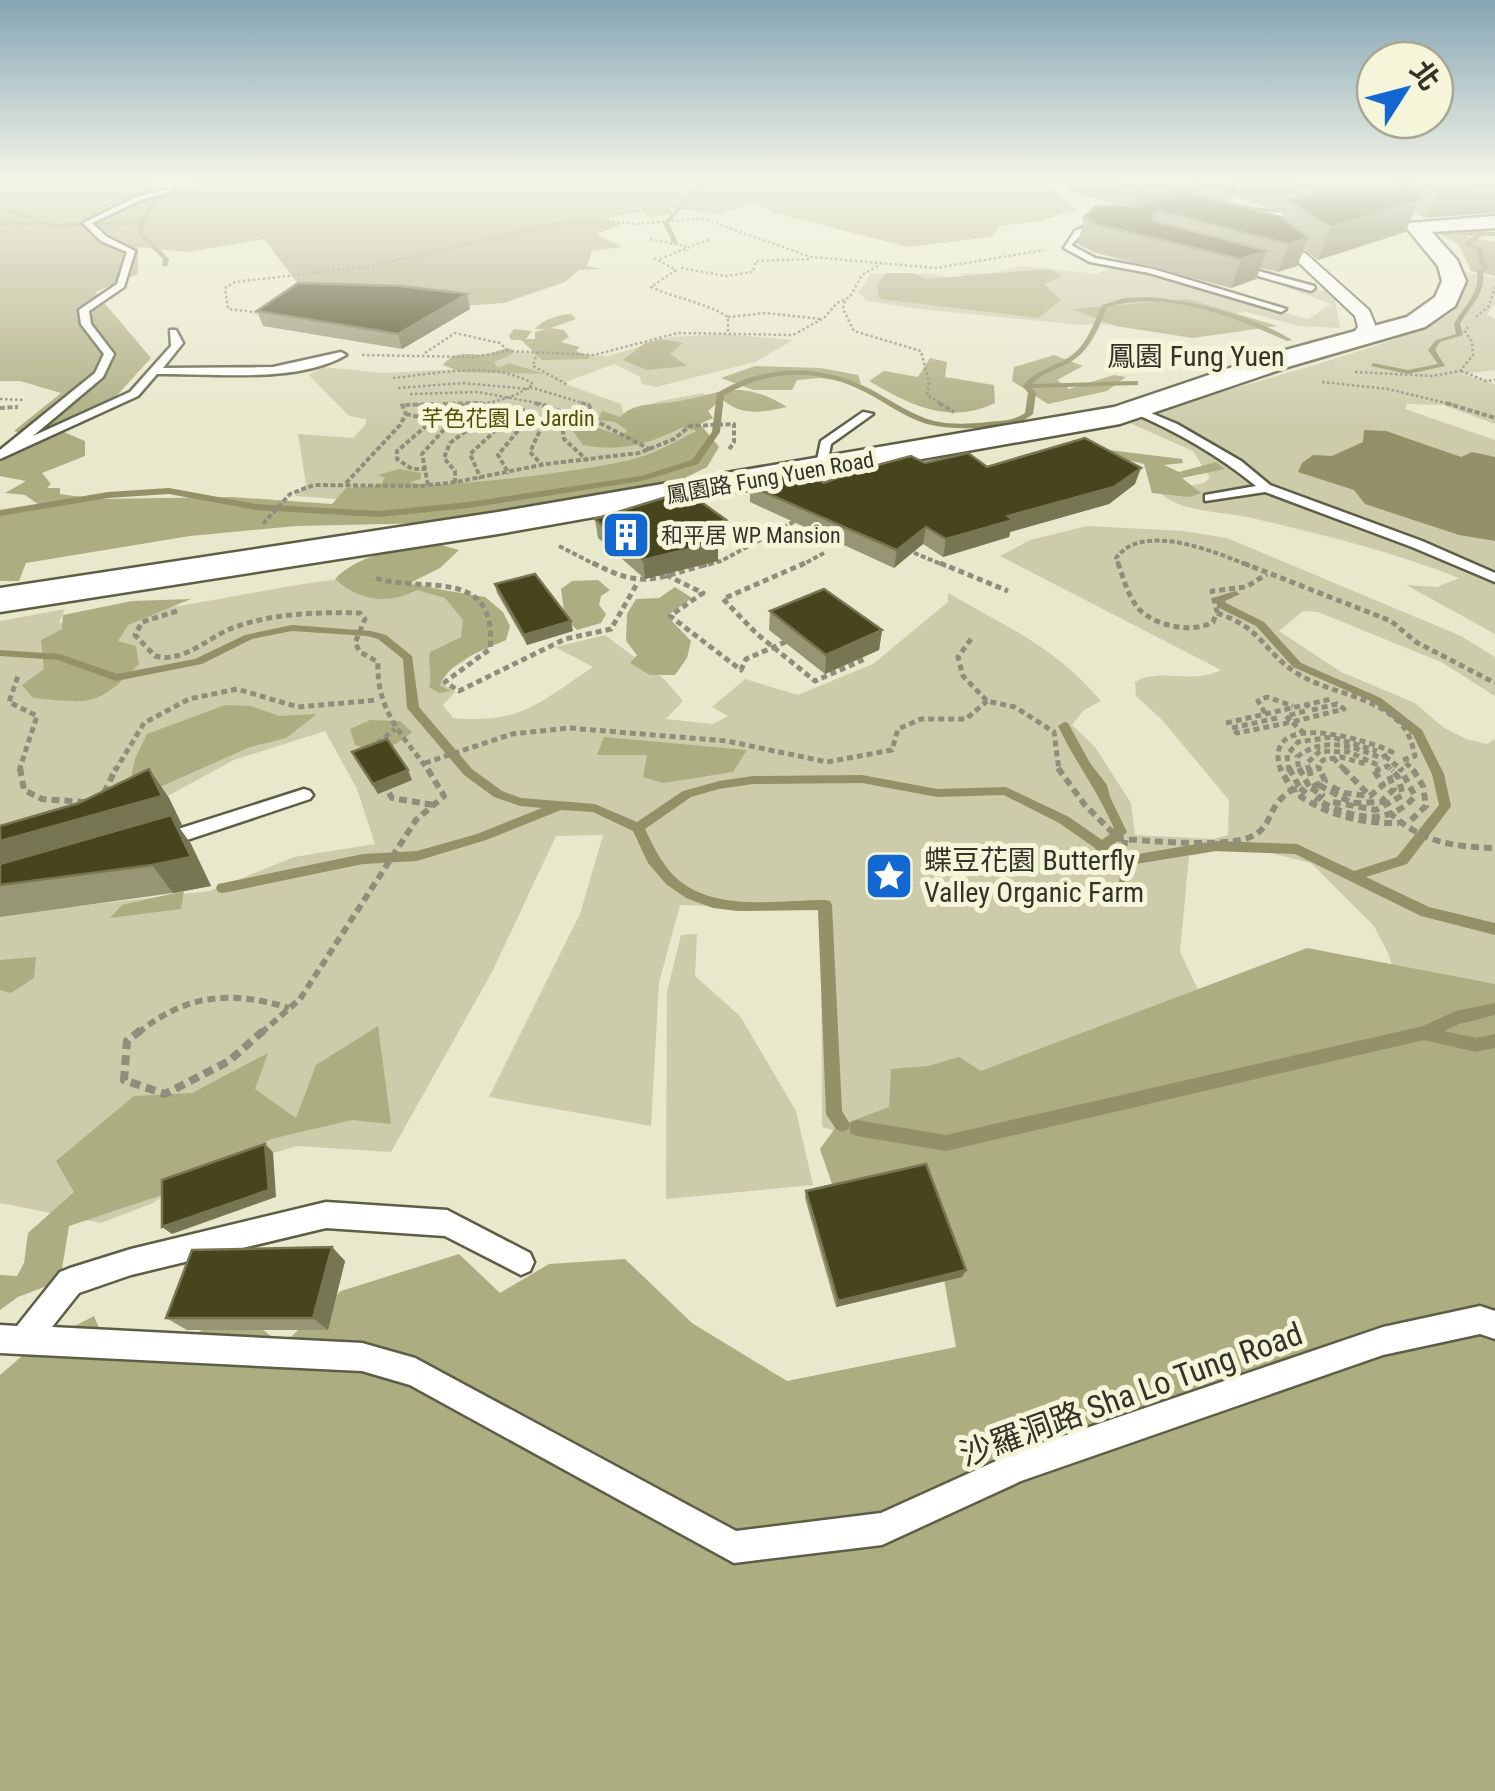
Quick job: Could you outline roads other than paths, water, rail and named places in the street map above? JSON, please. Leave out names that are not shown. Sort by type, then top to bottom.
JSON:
[{"type":"street","points":[[1307,263],[1363,314],[1367,327],[1358,339]]},
{"type":"street","name":"鳳園路 Fung Yuen Road","points":[[0,600],[498,524],[1035,432],[1135,410],[1281,360],[1416,322],[1450,296],[1453,273],[1444,263]]},
{"type":"lane","points":[[14,448],[98,375],[110,354],[86,324],[84,310],[121,285],[128,263]]},
{"type":"lane","points":[[1104,263],[1281,309]]},
{"type":"lane","points":[[1223,264],[1311,288]]},
{"type":"lane","points":[[1224,291],[1268,285],[1336,292]]},
{"type":"lane","points":[[0,456],[140,392],[178,343],[173,332]]},
{"type":"lane","points":[[156,371],[318,364],[341,355]]},
{"type":"lane","points":[[1135,410],[1173,426],[1237,464],[1266,488],[1417,544],[1495,578]]},
{"type":"lane","points":[[808,470],[823,462],[824,443],[867,414]]},
{"type":"lane","points":[[1209,498],[1266,488]]},
{"type":"lane","points":[[133,850],[304,795]]},
{"type":"lane","points":[[12,1340],[70,1282],[131,1262],[326,1215],[447,1222],[521,1262]]},
{"type":"lane","name":"沙羅洞路 Sha Lo Tung Road","points":[[12,1340],[362,1357],[415,1372],[734,1547],[882,1529],[1016,1467],[1382,1341],[1480,1320],[1495,1325]]},
{"type":"waterway","points":[[1373,365],[1408,372],[1443,365],[1431,350],[1438,341],[1460,335],[1457,324],[1481,287],[1480,271],[1486,268],[1482,263]]},
{"type":"waterway","points":[[1027,386],[1042,372],[1080,351],[1104,306],[1125,300],[1198,306],[1289,340]]},
{"type":"waterway","points":[[0,513],[108,495],[169,491],[256,507],[378,514],[469,505],[642,478],[695,462],[716,432],[720,395],[736,385],[771,374],[807,373],[844,380],[912,415],[945,425],[1021,419],[1029,414],[1032,393],[1027,386]]},
{"type":"waterway","points":[[1027,386],[1135,383]]},
{"type":"waterway","points":[[1235,594],[1220,599],[1221,605],[1260,624],[1297,665],[1377,700],[1418,733],[1438,774],[1445,806],[1402,861],[1356,875]]},
{"type":"waterway","points":[[0,653],[60,657],[116,678],[198,662],[249,637],[292,628],[382,637],[408,658],[413,708],[468,772],[498,794],[520,802],[554,805]]},
{"type":"waterway","points":[[1064,726],[1101,785],[1121,832],[1103,847]]},
{"type":"waterway","points":[[638,828],[687,794],[719,785],[753,780],[862,779],[937,793],[1006,791],[1064,820],[1103,847]]},
{"type":"waterway","points":[[223,888],[363,859],[417,856],[481,837],[560,806],[595,808],[638,828]]},
{"type":"waterway","points":[[638,828],[653,859],[671,881],[691,895],[738,906],[825,905],[834,1114],[842,1124]]},
{"type":"waterway","points":[[1103,847],[1124,861],[1215,846],[1297,849],[1426,912],[1495,929]]},
{"type":"waterway","points":[[1425,1033],[1456,1018],[1495,1009]]},
{"type":"waterway","points":[[857,1128],[946,1143],[1424,1033],[1476,1045],[1495,1041]]},
{"type":"place","name":"和平居 WP Mansion","points":[[626,535]]},
{"type":"place","name":"蝶豆花園 Butterfly Valley Organic Farm","points":[[889,876]]},
{"type":"district","name":"鳳園 Fung Yuen","points":[[1196,356]]},
{"type":"park label","name":"芊色花園 Le Jardin","points":[[508,418]]}]
